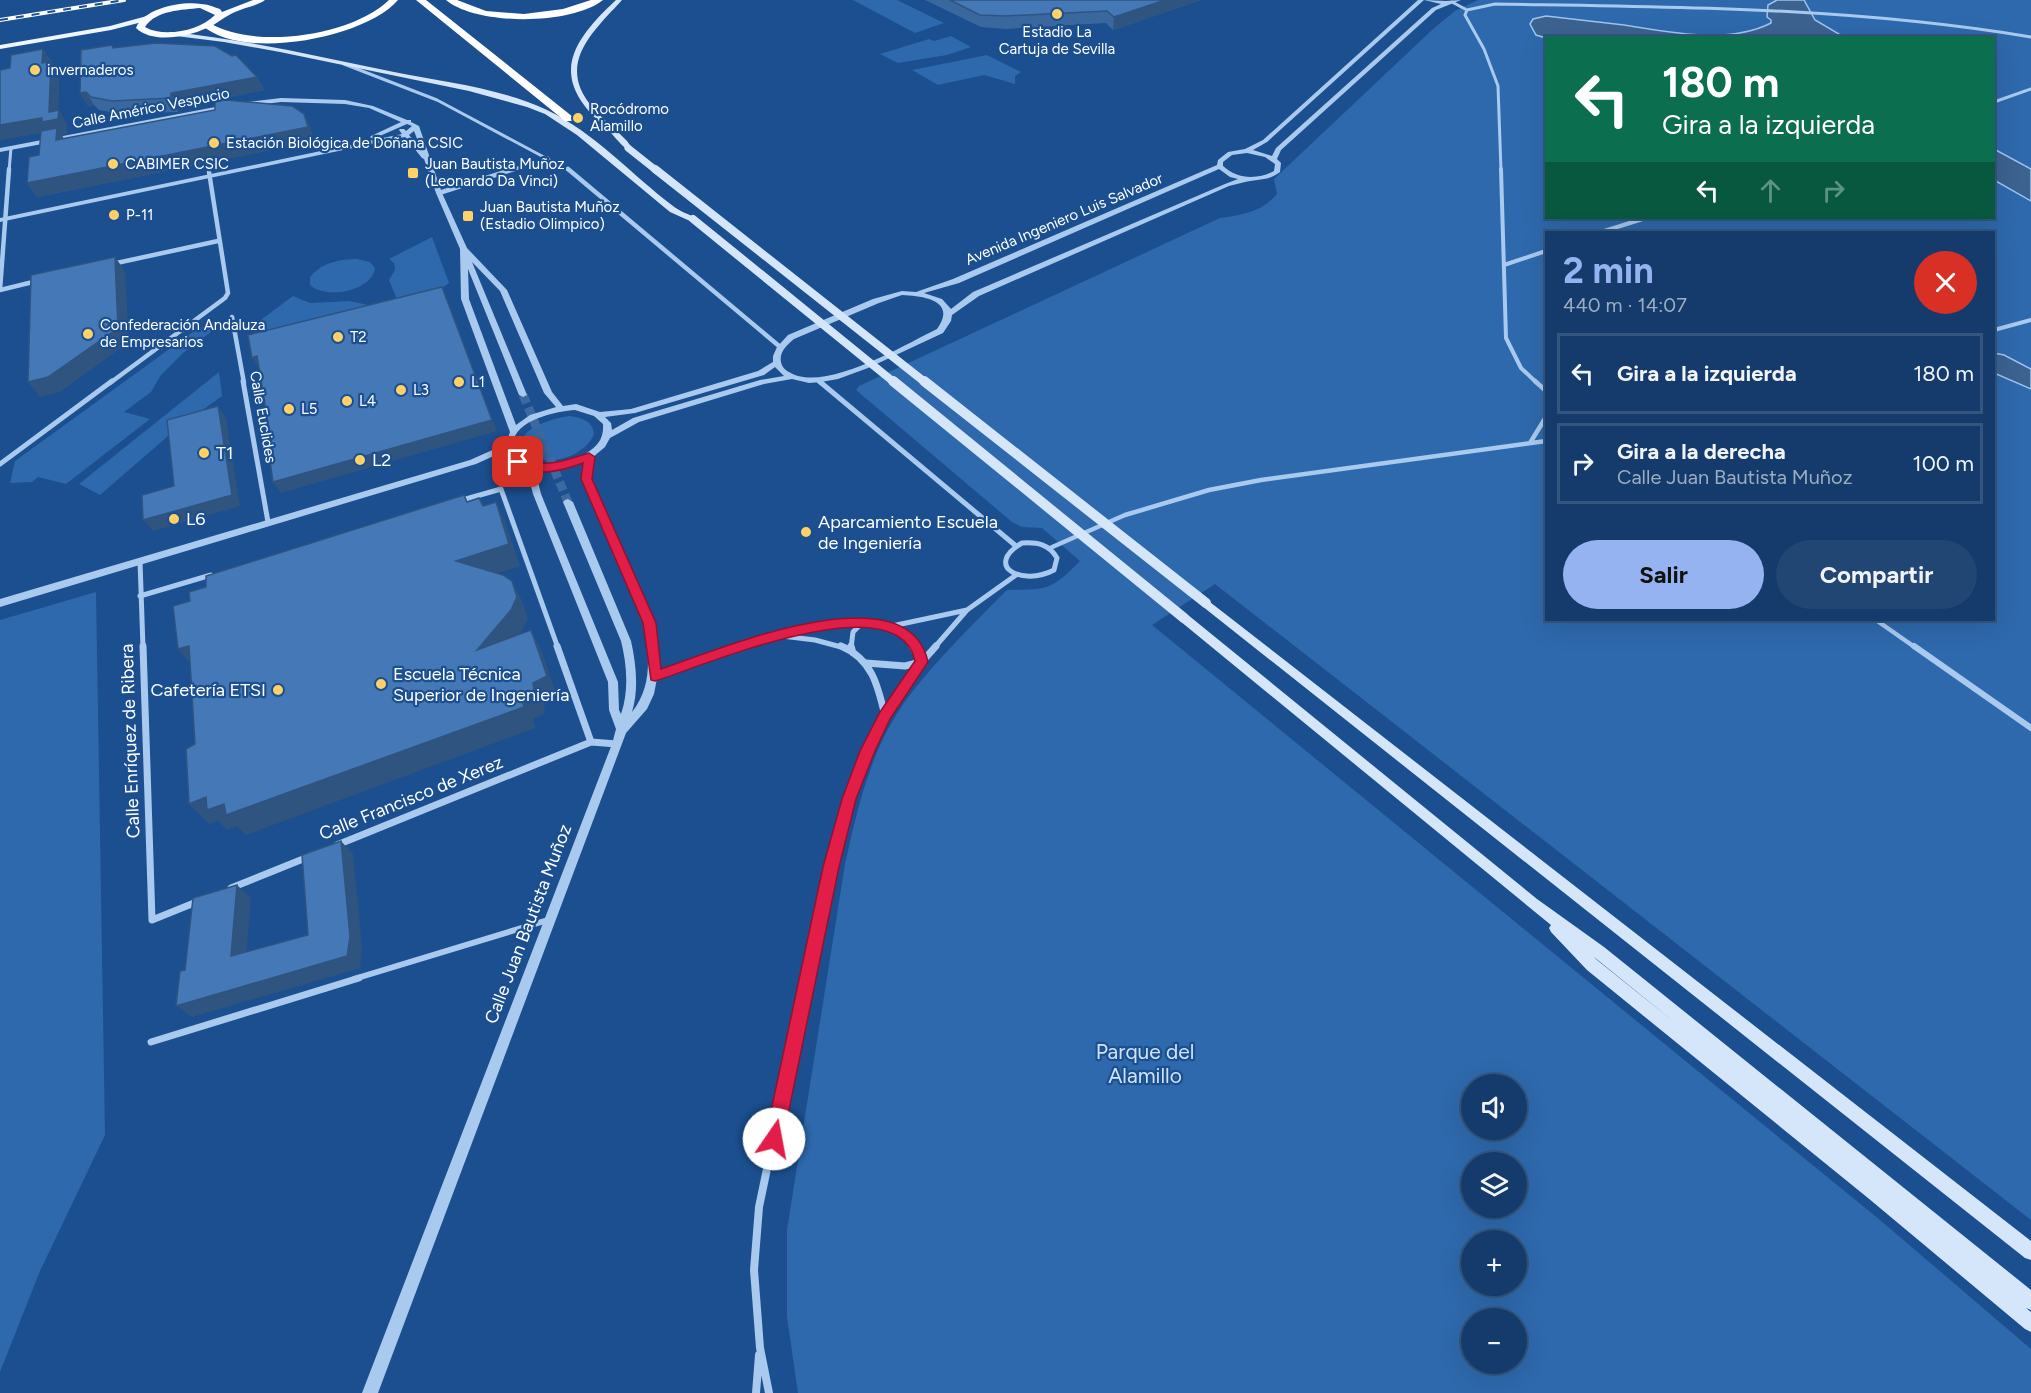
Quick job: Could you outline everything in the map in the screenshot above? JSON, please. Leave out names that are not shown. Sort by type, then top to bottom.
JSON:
[{"type":"highway","points":[[228,2],[178,8],[147,18],[139,32],[170,34],[207,25],[232,10],[261,0]]},
{"type":"highway","points":[[207,25],[219,33],[252,39],[306,37],[364,22],[382,13],[394,0]]},
{"type":"highway","points":[[420,0],[565,121]]},
{"type":"highway","points":[[438,0],[456,14]]},
{"type":"highway","points":[[450,0],[474,12],[511,16],[556,13],[599,0]]},
{"type":"highway","points":[[201,6],[217,11],[219,15],[216,20]]},
{"type":"highway","points":[[574,108],[588,114]]},
{"type":"main road","points":[[619,0],[590,29],[576,51],[573,66],[575,82],[588,114],[628,148],[2031,1252]]},
{"type":"main road","points":[[0,46],[111,28],[147,18]]},
{"type":"main road","points":[[0,53],[125,34]]},
{"type":"main road","points":[[170,34],[210,38],[511,100],[565,121],[673,210],[693,219],[1532,903],[1599,952],[2031,1301]]},
{"type":"main road","points":[[1532,903],[1592,965],[1874,1192],[2031,1323]]},
{"type":"street","points":[[1247,151],[1265,141],[1421,0]]},
{"type":"street","points":[[1427,0],[1452,2],[1467,10],[1496,4],[1815,10],[1928,20],[2031,38]]},
{"type":"street","points":[[1247,151],[1274,159],[1278,149],[1434,9],[1452,2]]},
{"type":"street","points":[[1467,10],[1465,15],[1481,41],[1498,86],[1506,338],[1521,368],[1545,391]]},
{"type":"street","points":[[343,64],[437,100],[567,168],[779,346],[776,363],[784,373],[792,377],[819,381],[1016,546]]},
{"type":"street","points":[[1995,102],[2031,89]]},
{"type":"street","name":"Calle Américo Vespucio","points":[[0,150],[261,102],[330,101],[379,110],[409,121],[415,127],[439,193],[464,249],[503,290],[548,393],[561,408]]},
{"type":"street","name":"Calle Américo Vespucio","points":[[379,110],[402,130],[427,160]]},
{"type":"street","points":[[3,217],[362,140],[402,130],[409,121]]},
{"type":"street","points":[[209,174],[415,127]]},
{"type":"street","points":[[11,148],[3,217],[0,290],[46,279]]},
{"type":"street","name":"Avenida Ingeniero Luis Salvador","points":[[779,346],[792,337],[892,295],[917,293],[956,280],[1220,166],[1220,160],[1223,157],[1247,151]]},
{"type":"street","points":[[439,193],[548,158]]},
{"type":"street","name":"Avenida Ingeniero Luis Salvador","points":[[819,381],[842,375],[940,331],[947,323],[949,314],[976,294],[1227,185],[1246,179],[1272,176],[1279,168],[1274,159]]},
{"type":"street","points":[[1220,166],[1229,174],[1246,179]]},
{"type":"street","points":[[0,464],[225,298],[228,292],[209,174]]},
{"type":"street","points":[[1604,231],[1643,219]]},
{"type":"street","points":[[103,266],[218,241]]},
{"type":"street","points":[[464,249],[523,395]]},
{"type":"street","name":"Calle Américo Vespucio","points":[[464,249],[465,299],[514,432]]},
{"type":"street","points":[[1504,265],[1545,251]]},
{"type":"street","points":[[917,293],[940,300],[947,307],[949,314]]},
{"type":"street","name":"Calle Euclides","points":[[232,317],[268,522]]},
{"type":"street","points":[[1995,330],[2031,320]]},
{"type":"street","points":[[600,415],[632,411],[761,373],[776,363]]},
{"type":"street","points":[[608,436],[608,425],[600,415],[590,410],[561,408],[542,412],[526,421],[514,432],[508,446],[511,455],[518,462],[530,467],[560,468],[589,457],[598,451],[608,436],[636,420],[769,381],[792,377]]},
{"type":"street","points":[[1530,443],[1545,419]]},
{"type":"street","points":[[1050,548],[1125,515],[1209,490],[1261,480],[1419,457],[1545,441]]},
{"type":"street","points":[[0,603],[472,462],[508,446]]},
{"type":"street","points":[[530,467],[537,494],[613,682],[615,710],[622,730],[638,715],[655,676],[649,623],[586,479],[589,457]]},
{"type":"street","points":[[456,502],[501,489],[591,742]]},
{"type":"street","name":"Calle Juan Bautista Muñoz","points":[[370,1393],[617,744],[630,703],[632,679],[626,641],[568,502]]},
{"type":"street","points":[[1029,542],[1050,548],[1057,558],[1054,570],[1040,578],[1032,579],[1016,575],[1010,571],[1005,560],[1010,549],[1029,542]]},
{"type":"street","name":"Calle Enríquez de Ribera","points":[[140,561],[152,920],[210,897]]},
{"type":"street","points":[[140,596],[219,573]]},
{"type":"street","points":[[769,1393],[760,1348],[754,1270],[759,1207],[831,867],[849,799],[867,751],[885,716],[921,662],[968,610],[1016,575]]},
{"type":"street","points":[[886,627],[968,610]]},
{"type":"street","points":[[1877,621],[2031,728]]},
{"type":"street","points":[[655,676],[813,626],[863,623],[896,629],[908,637],[917,647],[921,662]]},
{"type":"street","points":[[853,653],[850,646],[851,637],[856,627],[863,623]]},
{"type":"street","points":[[779,635],[822,640],[853,653],[866,663],[877,682],[885,716]]},
{"type":"street","points":[[866,663],[905,666],[921,662]]},
{"type":"street","name":"Calle Francisco de Xerez","points":[[330,848],[591,742],[617,744]]},
{"type":"street","name":"Calle Francisco de Xerez","points":[[221,892],[319,852]]},
{"type":"street","points":[[151,1042],[550,920]]},
{"type":"street","points":[[756,1393],[760,1348]]},
{"type":"green space","points":[[853,0],[897,0],[944,23],[915,33]]},
{"type":"green space","name":"Parque del Alamillo","points":[[1478,0],[2031,0],[2031,1220],[1215,584],[1152,625],[1880,1220],[2031,1349],[2031,1393],[798,1393],[787,1317],[787,1230],[845,864],[865,784],[880,746],[900,709],[936,663],[965,632],[1007,590],[1048,586],[1062,578],[1080,561],[1042,528],[1022,527],[1012,522],[856,390],[859,386],[1220,218],[1258,209],[1277,194],[1274,179],[1433,29],[1455,11]]},
{"type":"green space","points":[[951,36],[971,47],[947,55],[898,63],[880,54],[929,39],[934,41]]},
{"type":"green space","points":[[987,55],[1021,72],[1015,76],[1015,84],[984,75],[938,85],[912,70]]},
{"type":"green space","points":[[432,237],[449,283],[427,299],[398,302],[389,280],[395,270],[394,263],[389,259]]},
{"type":"green space","points":[[357,259],[370,262],[375,268],[372,276],[357,287],[347,291],[326,292],[310,285],[310,277],[325,265]]},
{"type":"green space","points":[[293,296],[310,303],[349,301],[388,309],[256,333],[254,325]]},
{"type":"green space","points":[[212,324],[216,325],[216,328],[183,353],[161,375],[151,392],[124,412],[150,419],[66,484],[38,477],[32,482],[10,483],[15,461],[197,329]]},
{"type":"green space","points":[[219,372],[222,396],[175,430],[100,495],[79,484]]},
{"type":"green space","points":[[570,416],[583,419],[592,426],[594,434],[590,442],[575,454],[556,460],[537,458],[529,454],[523,446],[522,439],[527,433],[534,427],[554,419]]},
{"type":"green space","points":[[96,592],[105,1135],[40,1271],[0,1372],[0,620]]},
{"type":"shaded area","points":[[1777,0],[1804,0],[1815,20],[1842,36],[1545,38],[1536,35],[1530,24],[1533,19],[1546,16],[1699,35],[1736,34],[1771,23],[1767,17],[1768,5]]},
{"type":"shaded area","points":[[1995,150],[2031,169],[2031,201],[1995,181]]},
{"type":"shaded area","points":[[1995,353],[2004,355],[2031,369],[2031,389],[1995,373]]},
{"type":"building","points":[[950,0],[1165,0],[1114,17],[1107,11],[980,15]]},
{"type":"building","points":[[156,43],[215,46],[232,56],[236,55],[257,77],[171,93],[171,98],[112,101],[91,97],[86,92],[80,93],[81,50],[112,45],[113,48]]},
{"type":"building","points":[[43,49],[42,63],[51,61],[49,112],[59,110],[58,119],[42,122],[42,118],[0,125],[0,70],[10,68],[11,55]]},
{"type":"building","points":[[215,99],[292,106],[304,114],[308,127],[27,183],[29,157],[39,155],[41,131],[57,128],[56,140],[215,110]]},
{"type":"building","name":"Confederación Andaluza de Empresarios","points":[[115,257],[118,328],[48,377],[28,382],[31,275]]},
{"type":"building","points":[[442,287],[492,420],[273,482],[270,461],[274,459],[257,356],[252,358],[248,335]]},
{"type":"building","points":[[218,406],[232,495],[143,520],[142,495],[174,486],[167,420]]},
{"type":"building","name":"Escuela Técnica Superior de Ingeniería","points":[[464,495],[467,502],[479,498],[483,506],[496,502],[509,544],[456,561],[503,575],[512,581],[517,597],[511,610],[477,650],[531,630],[547,676],[533,683],[534,692],[521,698],[524,707],[226,815],[224,804],[207,810],[206,797],[189,804],[186,749],[195,744],[189,646],[178,649],[173,606],[190,601],[189,592],[206,587],[206,576]]},
{"type":"building","points":[[341,841],[350,936],[347,956],[176,1006],[180,971],[185,970],[193,898],[237,885],[231,956],[308,935],[302,855]]},
{"type":"tunnel","points":[[523,395],[568,502]]},
{"type":"railway","points":[[0,20],[124,0]]},
{"type":"place","name":"Estadio La Cartuja de Sevilla","points":[[1057,14]]},
{"type":"place","name":"invernaderos","points":[[35,70]]},
{"type":"place","name":"Rocódromo Alamillo","points":[[578,118]]},
{"type":"place","name":"Estación Biológica de Doñana CSIC","points":[[214,143]]},
{"type":"place","name":"CABIMER CSIC","points":[[113,164]]},
{"type":"place","name":"Juan Bautista Muñoz (Leonardo Da Vinci)","points":[[413,173]]},
{"type":"place","name":"P-11","points":[[114,215]]},
{"type":"place","name":"Juan Bautista Muñoz (Estadio Olimpico)","points":[[468,216]]},
{"type":"place","name":"Confederación Andaluza de Empresarios","points":[[88,334]]},
{"type":"place","name":"T2","points":[[338,337]]},
{"type":"place","name":"L1","points":[[459,382]]},
{"type":"place","name":"L3","points":[[401,390]]},
{"type":"place","name":"L4","points":[[347,401]]},
{"type":"place","name":"L5","points":[[289,409]]},
{"type":"place","name":"T1","points":[[204,453]]},
{"type":"place","name":"L2","points":[[360,460]]},
{"type":"place","name":"L6","points":[[174,519]]},
{"type":"place","name":"Aparcamiento Escuela de Ingeniería","points":[[806,532]]},
{"type":"place","name":"Escuela Técnica Superior de Ingeniería","points":[[381,684]]},
{"type":"place","name":"Cafetería ETSI","points":[[278,690]]},
{"type":"route","points":[[518,462],[544,469],[560,468],[589,457],[586,479],[649,623],[654,648],[655,676],[779,635],[813,626],[841,623],[874,624],[896,629],[908,637],[920,652],[921,662],[885,716],[867,751],[849,799],[831,867],[774,1139]]}]
